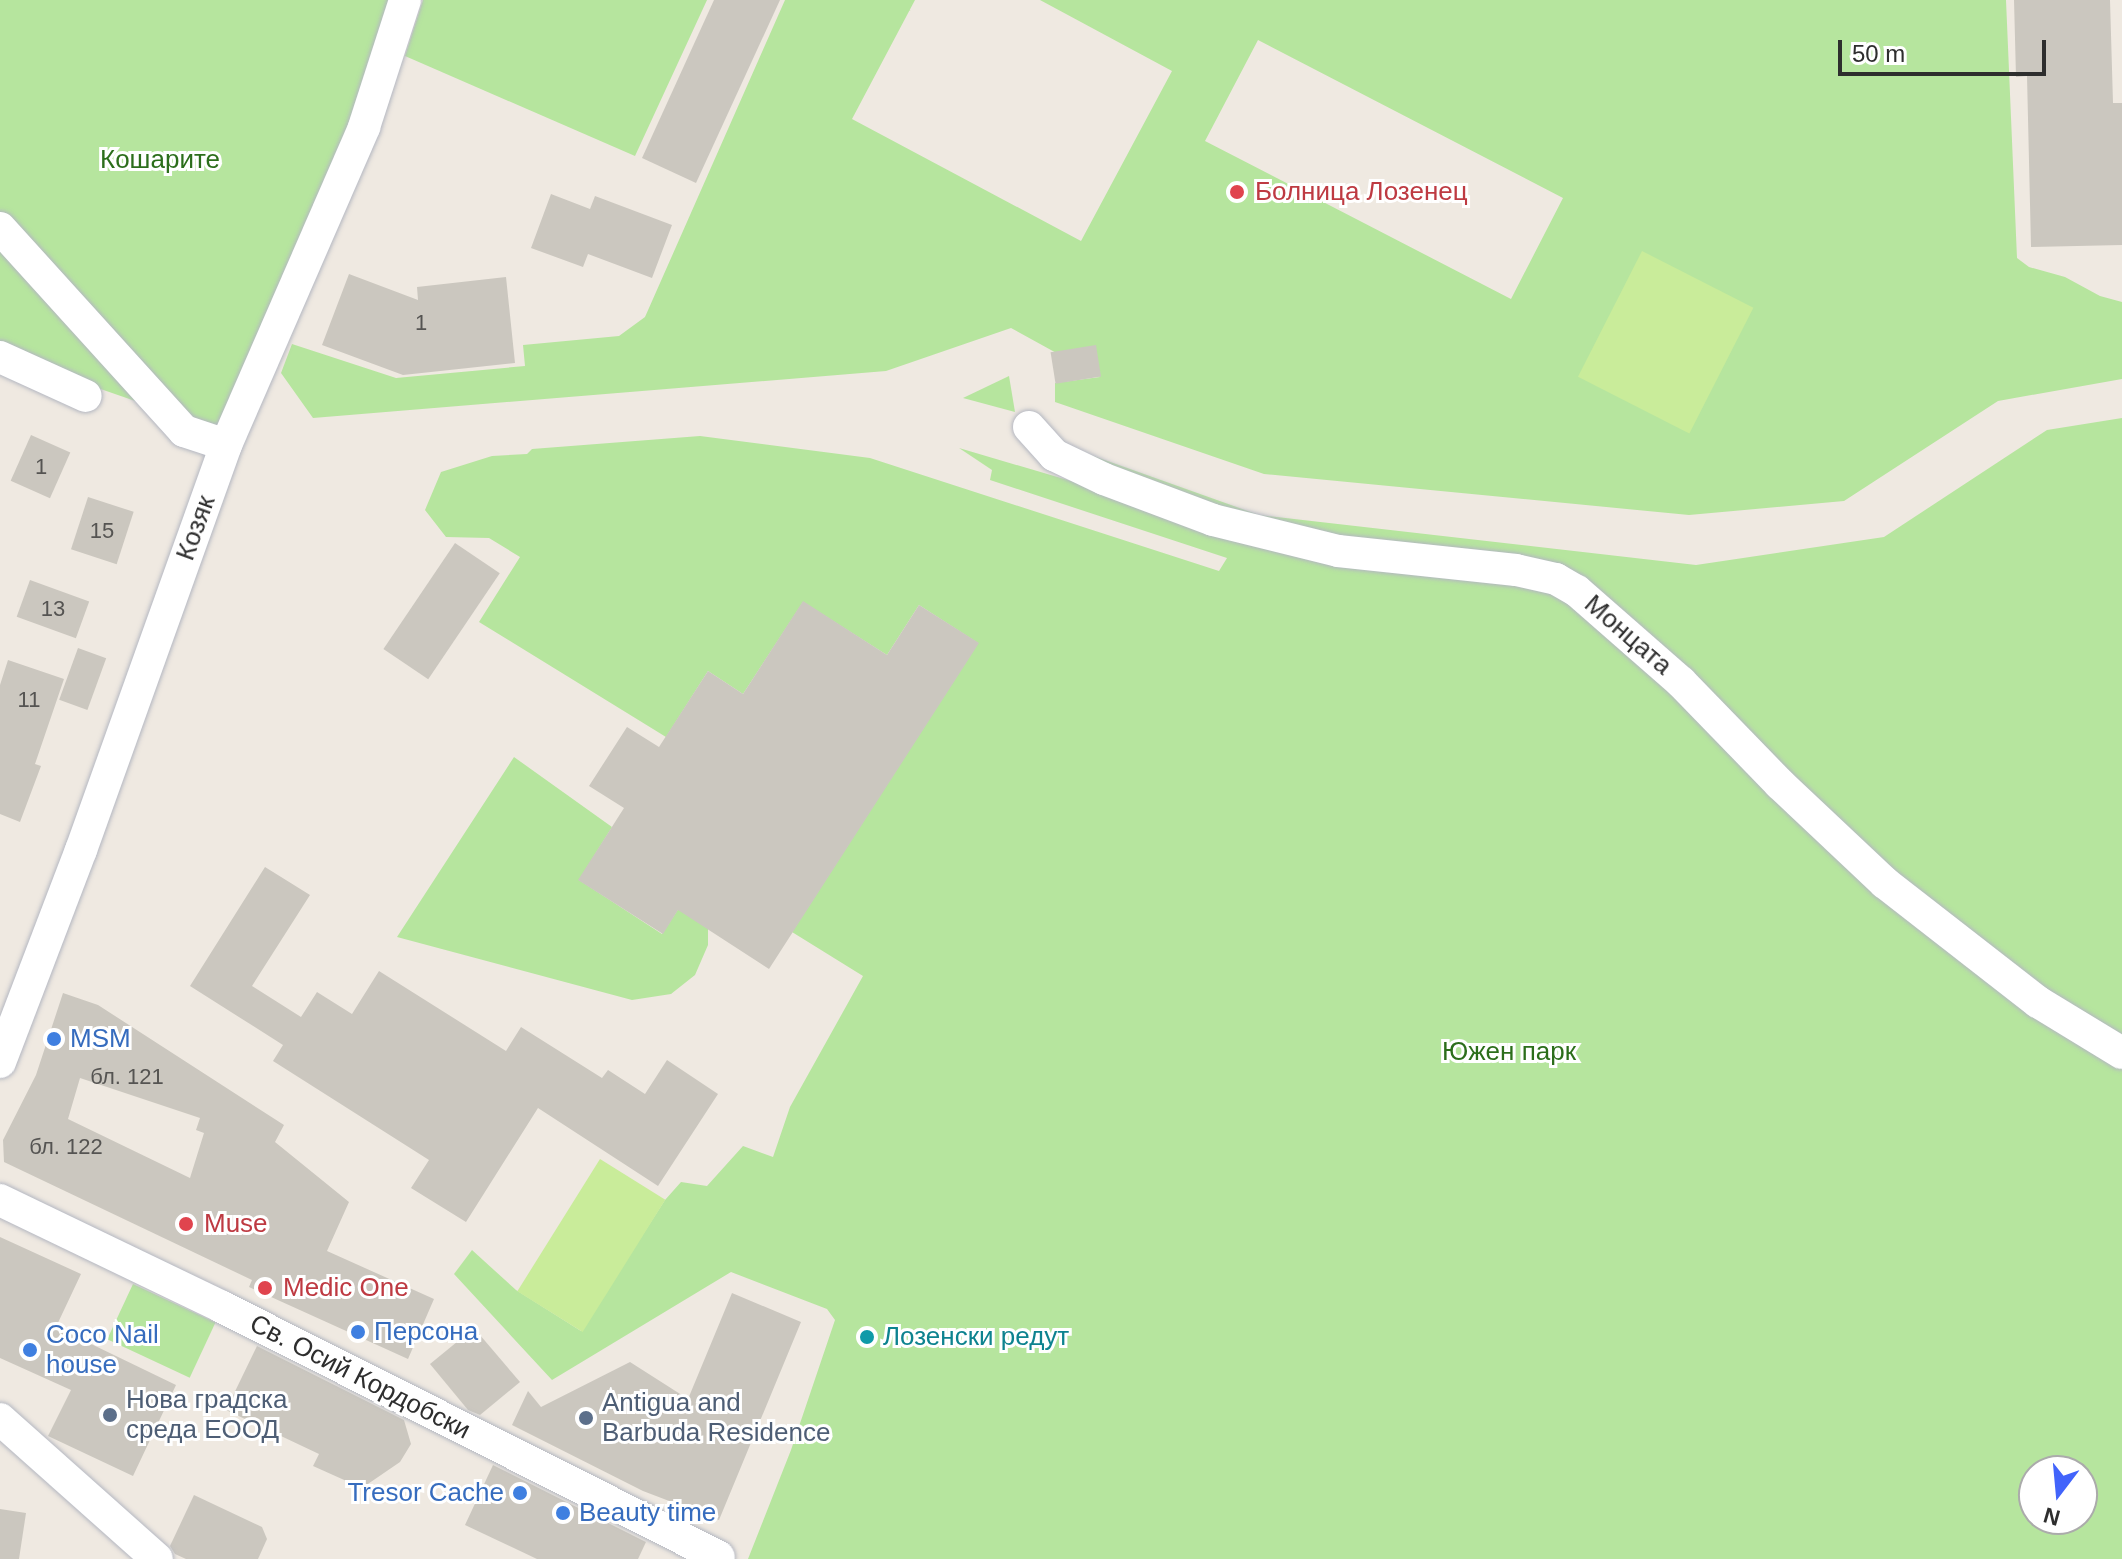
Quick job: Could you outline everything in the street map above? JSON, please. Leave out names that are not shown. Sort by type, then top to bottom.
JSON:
[{"type":"street","name":"Козяк","points":[[0,1062],[81,850],[226,445],[364,127],[405,0]]},
{"type":"street","points":[[0,228],[184,431],[226,445]]},
{"type":"street","points":[[0,357],[86,396]]},
{"type":"street","name":"Монцата","points":[[1029,427],[1054,455],[1092,473],[1240,528],[1367,555],[1516,570],[1556,579],[1577,591],[1681,682],[1780,784],[1885,883],[2038,1002],[2122,1053]]},
{"type":"street","name":"Св. Осий Кордобски","points":[[0,1200],[222,1307],[719,1557]]},
{"type":"street","points":[[0,1419],[157,1559]]},
{"type":"green space","name":"Кошарите","points":[[0,0],[393,0],[376,61],[219,430],[89,385],[0,342]]},
{"type":"green space","points":[[423,0],[707,0],[635,156],[405,56]]},
{"type":"green space","name":"Болница Лозенец","points":[[785,0],[915,0],[852,119],[1081,241],[1172,71],[1040,0],[2006,0],[2017,258],[2029,267],[2065,277],[2100,296],[2122,302],[2122,379],[1998,401],[1844,501],[1689,515],[1264,474],[1055,402],[1055,383],[1100,377],[1011,328],[886,371],[313,418],[281,373],[292,344],[396,378],[525,366],[523,345],[619,336],[645,317]],"holes":[[[1258,40],[1563,198],[1511,299],[1205,141]]]},
{"type":"green space","points":[[1642,251],[1753,308],[1689,433],[1578,377]]},
{"type":"green space","points":[[1009,376],[1015,412],[963,398]]},
{"type":"green space","name":"Южен парк","points":[[2122,418],[2122,1559],[748,1559],[791,1450],[835,1320],[827,1309],[731,1272],[552,1380],[454,1274],[472,1250],[516,1290],[581,1331],[665,1200],[681,1182],[707,1186],[743,1146],[773,1157],[790,1107],[863,976],[792,932],[978,643],[919,605],[887,655],[803,602],[743,694],[708,671],[666,737],[479,622],[520,557],[489,538],[446,537],[425,510],[441,472],[492,456],[527,454],[532,449],[700,436],[870,458],[1219,571],[1227,558],[990,480],[992,470],[959,448],[1071,481],[1240,541],[1057,443],[1259,515],[1696,565],[1884,537],[2047,430]]},
{"type":"green space","points":[[514,757],[612,827],[579,880],[662,934],[692,888],[722,907],[708,929],[708,945],[695,975],[671,994],[632,1000],[397,937]]},
{"type":"green space","points":[[600,1159],[665,1200],[583,1332],[517,1291]]},
{"type":"green space","points":[[133,1284],[215,1322],[190,1378],[107,1339]]},
{"type":"building","points":[[714,0],[780,0],[696,183],[642,158]]},
{"type":"building","points":[[2014,0],[2110,0],[2113,103],[2122,103],[2122,245],[2031,247],[2027,76],[2016,77]]},
{"type":"building","points":[[551,194],[590,209],[595,196],[672,225],[652,278],[588,254],[583,267],[531,248]]},
{"type":"building","points":[[349,274],[418,300],[417,287],[506,277],[515,363],[403,375],[322,345]]},
{"type":"building","points":[[1096,345],[1101,377],[1056,384],[1051,352]]},
{"type":"building","points":[[31,435],[70,452],[50,498],[11,481]]},
{"type":"building","points":[[88,497],[134,512],[117,564],[71,549]]},
{"type":"building","points":[[455,543],[500,573],[428,679],[383,649]]},
{"type":"building","points":[[30,580],[89,602],[76,638],[17,617]]},
{"type":"building","points":[[803,601],[887,655],[919,605],[979,643],[769,969],[678,910],[663,934],[578,880],[624,808],[589,786],[627,727],[659,747],[708,671],[743,694]]},
{"type":"building","points":[[78,648],[106,658],[87,710],[59,700]]},
{"type":"building","points":[[8,660],[64,679],[35,764],[41,766],[20,822],[0,814],[0,685]]},
{"type":"building","points":[[265,867],[310,895],[252,986],[301,1017],[317,992],[352,1014],[379,971],[506,1051],[521,1027],[602,1078],[608,1070],[645,1094],[667,1060],[718,1094],[658,1186],[538,1108],[466,1222],[411,1188],[429,1160],[273,1061],[283,1045],[190,986]]},
{"type":"building","points":[[63,993],[98,1005],[284,1125],[275,1142],[349,1202],[327,1251],[434,1299],[408,1359],[249,1287],[252,1280],[4,1162],[3,1140],[36,1075]],"holes":[[[80,1078],[200,1118],[196,1130],[204,1133],[190,1178],[68,1119]]]},
{"type":"building","points":[[0,1237],[81,1274],[56,1327],[176,1385],[133,1476],[48,1436],[71,1390],[0,1358]]},
{"type":"building","points":[[732,1293],[801,1322],[719,1520],[643,1491],[512,1425],[528,1391],[541,1407],[630,1362],[688,1399]]},
{"type":"building","points":[[474,1328],[520,1382],[480,1415],[468,1410],[430,1364]]},
{"type":"building","points":[[257,1346],[404,1420],[411,1444],[400,1462],[362,1488],[313,1466],[319,1454],[226,1410]]},
{"type":"building","points":[[493,1465],[646,1542],[638,1559],[537,1559],[465,1525]]},
{"type":"building","points":[[194,1495],[262,1527],[267,1539],[258,1559],[186,1559],[175,1554],[170,1546]]},
{"type":"building","points":[[0,1509],[26,1513],[19,1559],[0,1559]]},
{"type":"place","name":"Болница Лозенец","points":[[1237,192]]},
{"type":"place","name":"MSM","points":[[54,1039]]},
{"type":"place","name":"Muse","points":[[186,1224]]},
{"type":"place","name":"Medic One","points":[[265,1288]]},
{"type":"place","name":"Персона","points":[[358,1332]]},
{"type":"place","name":"Лозенски редут","points":[[867,1337]]},
{"type":"place","name":"Coco Nail house","points":[[30,1350]]},
{"type":"place","name":"Нова градска среда ЕООД","points":[[110,1415]]},
{"type":"place","name":"Antigua and Barbuda Residence","points":[[586,1418]]},
{"type":"place","name":"Tresor Cache","points":[[520,1493]]},
{"type":"place","name":"Beauty time","points":[[563,1513]]}]
